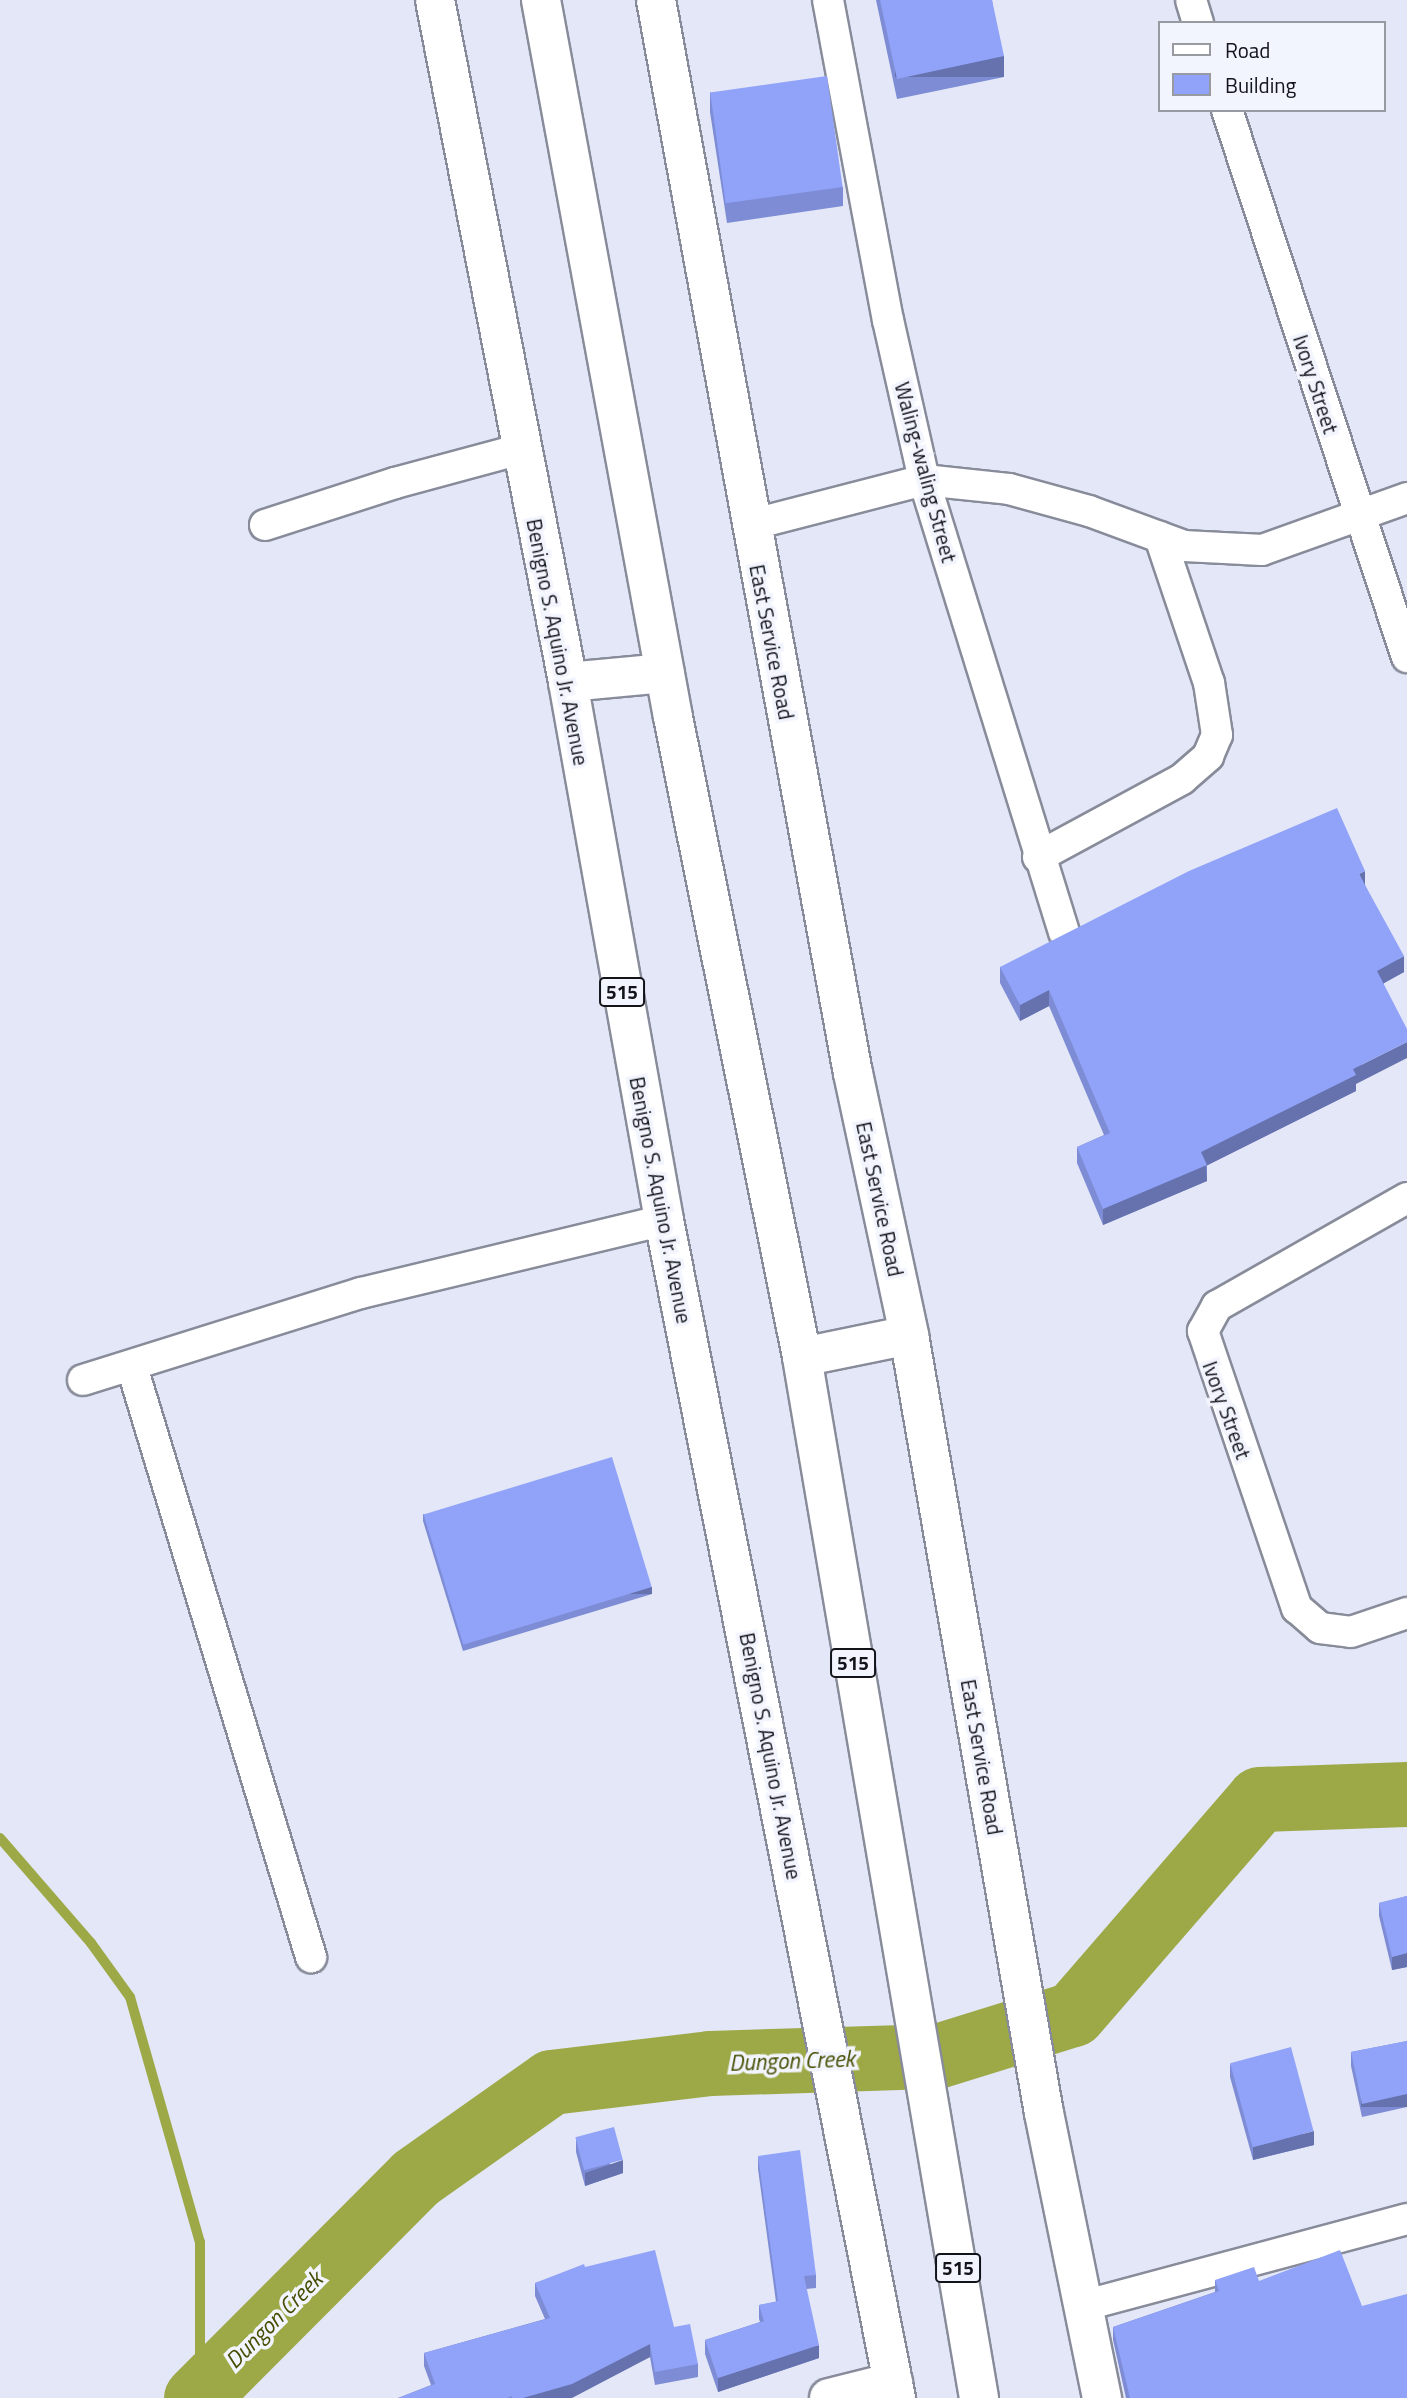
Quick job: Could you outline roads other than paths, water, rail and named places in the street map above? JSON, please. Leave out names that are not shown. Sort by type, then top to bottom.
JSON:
[{"type":"main road","name":"Benigno S. Aquino Jr. Avenue","points":[[435,0],[568,682],[664,1220],[894,2390]]},
{"type":"main road","name":"515","points":[[541,0],[665,673],[802,1357],[904,1968],[937,2137],[979,2398]]},
{"type":"main road","name":"East Service Road","points":[[656,0],[750,524],[853,1073],[909,1335],[1044,2113],[1086,2305],[1101,2398]]},
{"type":"main road","points":[[568,682],[665,673]]},
{"type":"main road","points":[[802,1357],[909,1335]]},
{"type":"main road","points":[[829,2398],[894,2390]]},
{"type":"street","name":"Waling-waling Street","points":[[828,0],[888,320],[924,480],[1038,857],[1064,933]]},
{"type":"street","points":[[1191,0],[1197,21]]},
{"type":"street","name":"Ivory Street","points":[[1228,112],[1407,657]]},
{"type":"street","points":[[265,525],[395,482],[521,449]]},
{"type":"street","points":[[750,524],[924,480],[1009,489],[1089,511],[1184,546],[1262,550],[1407,498]]},
{"type":"street","points":[[1038,857],[1182,779],[1208,757],[1217,734],[1209,682],[1160,537]]},
{"type":"street","name":"Ivory Street","points":[[1407,1198],[1217,1306],[1203,1331],[1297,1608],[1320,1628],[1352,1632],[1407,1613]]},
{"type":"street","points":[[83,1380],[132,1367],[361,1293],[664,1220]]},
{"type":"street","points":[[132,1367],[311,1957]]},
{"type":"street","points":[[1086,2305],[1407,2219]]},
{"type":"waterway","name":"Dungon Creek","points":[[196,2398],[415,2178],[551,2082],[710,2063],[937,2056],[1073,2014],[1259,1799],[1407,1794]]},
{"type":"waterway","points":[[0,1838],[91,1943],[130,1997],[200,2242],[200,2391]]}]
